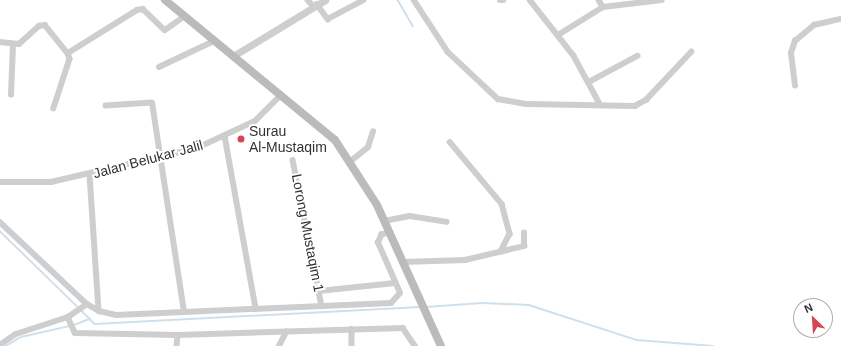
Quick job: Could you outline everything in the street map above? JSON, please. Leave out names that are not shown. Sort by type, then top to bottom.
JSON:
[{"type":"main road","points":[[165,0],[325,129],[351,161],[384,221],[414,290],[441,346]]},
{"type":"street","points":[[308,0],[328,19],[364,0]]},
{"type":"street","points":[[233,56],[325,0]]},
{"type":"street","points":[[414,0],[448,52],[498,99],[526,104],[640,104],[691,52]]},
{"type":"street","points":[[530,0],[558,35],[589,82],[600,104]]},
{"type":"street","points":[[599,0],[603,7]]},
{"type":"street","points":[[558,35],[603,7],[662,0]]},
{"type":"street","points":[[68,53],[137,10],[143,9],[165,30],[184,16]]},
{"type":"street","points":[[794,86],[792,53],[796,42],[814,25],[841,19]]},
{"type":"street","points":[[13,46],[45,25],[68,53],[70,59],[54,108]]},
{"type":"street","points":[[159,67],[214,41]]},
{"type":"street","points":[[0,42],[13,46]]},
{"type":"street","points":[[11,95],[13,46]]},
{"type":"street","points":[[589,82],[637,56]]},
{"type":"street","name":"Jalan Belukar Jalil","points":[[0,182],[51,182],[90,175],[160,159],[225,136],[255,121],[281,95]]},
{"type":"street","points":[[106,106],[152,103],[184,312]]},
{"type":"street","points":[[351,161],[368,147],[373,132]]},
{"type":"street","points":[[225,136],[256,308]]},
{"type":"street","points":[[450,142],[502,204],[510,234],[501,252]]},
{"type":"street","name":"Lorong Mustaqim 1","points":[[293,160],[322,306]]},
{"type":"street","points":[[90,175],[99,310]]},
{"type":"street","points":[[384,221],[410,216],[447,222]]},
{"type":"street","points":[[0,222],[86,305],[116,315],[391,303],[400,297],[378,243],[381,235],[389,232]]},
{"type":"street","points":[[402,262],[459,261],[501,252],[524,246],[524,233]]},
{"type":"street","points":[[320,291],[395,283]]},
{"type":"street","points":[[0,345],[16,334],[69,318],[86,305]]},
{"type":"street","points":[[69,318],[72,330],[86,334],[178,335],[403,328],[415,346]]},
{"type":"street","points":[[352,329],[352,346]]},
{"type":"street","points":[[279,346],[286,332]]},
{"type":"street","points":[[177,346],[178,335]]},
{"type":"waterway","points":[[398,0],[413,26]]},
{"type":"waterway","points":[[0,231],[79,308]]},
{"type":"waterway","points":[[426,307],[482,303],[529,305],[637,340],[713,346]]},
{"type":"waterway","points":[[82,311],[95,324],[420,307]]},
{"type":"waterway","points":[[74,325],[90,319]]},
{"type":"waterway","points":[[6,346],[21,337],[70,326]]},
{"type":"place","name":"Surau Al-Mustaqim","points":[[241,139]]}]
